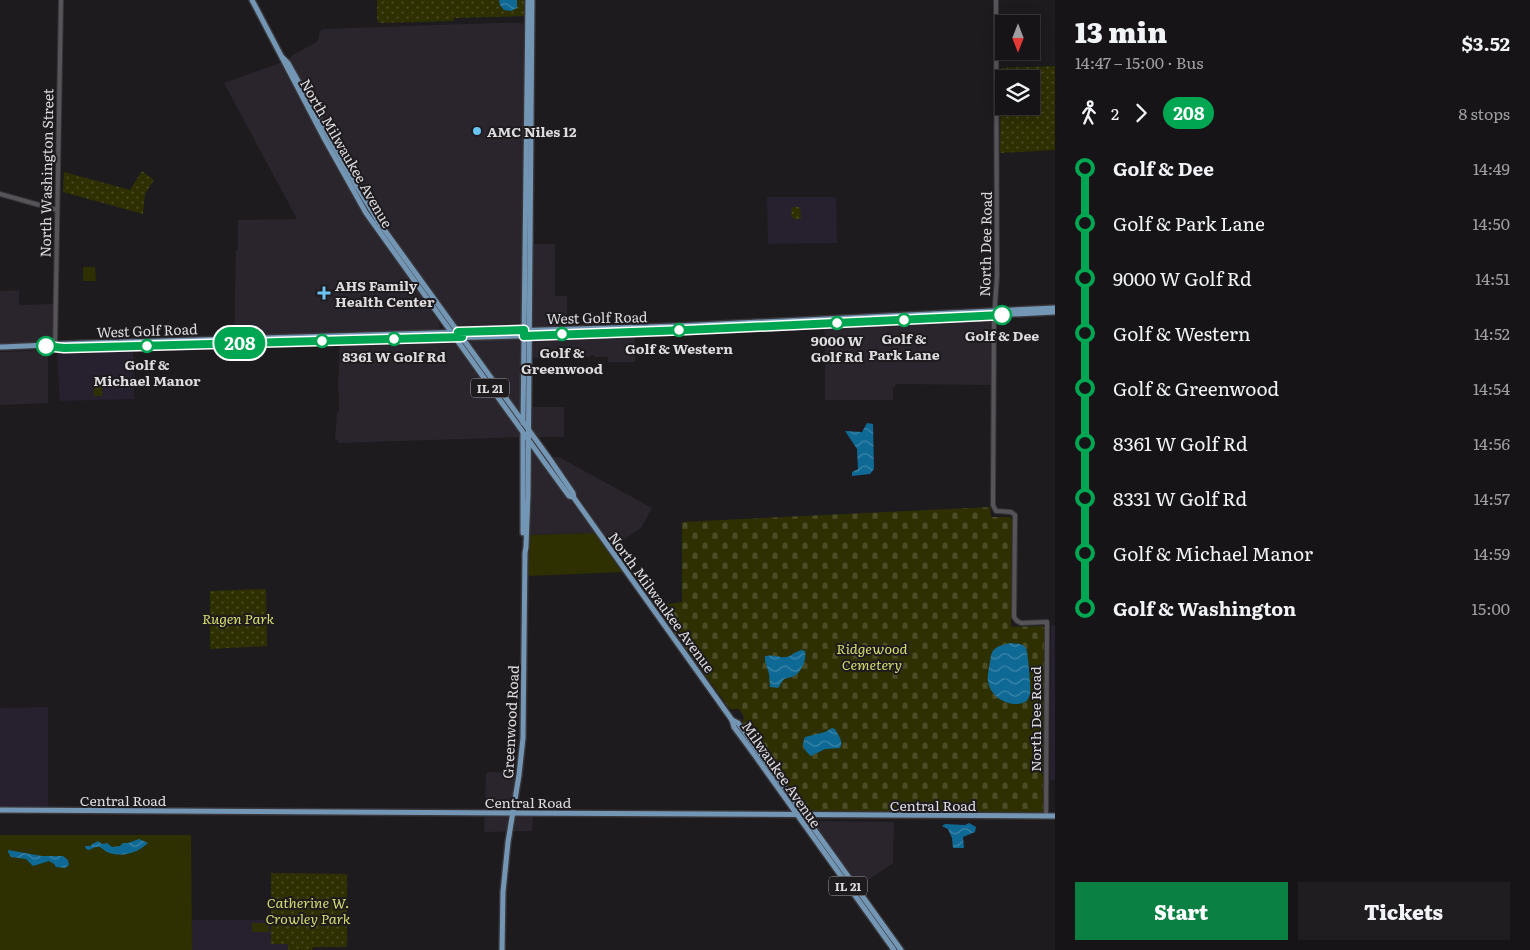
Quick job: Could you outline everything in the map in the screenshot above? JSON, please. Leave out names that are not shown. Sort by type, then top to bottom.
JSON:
[{"type":"main road","name":"North Milwaukee Avenue","points":[[252,0],[283,58],[288,63],[371,209],[516,412],[523,423],[528,440],[569,496],[574,497]]},
{"type":"main road","points":[[525,554],[528,347],[524,322],[528,0]]},
{"type":"main road","points":[[523,423],[528,315],[532,0]]},
{"type":"main road","name":"North Milwaukee Avenue","points":[[283,58],[284,65],[358,201],[381,236],[450,332],[573,493],[732,720]]},
{"type":"main road","name":"West Golf Road","points":[[54,346],[63,344],[514,330],[538,335],[686,330],[939,318],[1055,308]]},
{"type":"main road","name":"West Golf Road","points":[[54,346],[64,348],[462,337],[544,329],[1055,312]]},
{"type":"main road","points":[[528,315],[532,326],[544,329]]},
{"type":"main road","points":[[437,332],[441,327],[440,317]]},
{"type":"main road","points":[[514,330],[519,328],[524,322]]},
{"type":"main road","points":[[528,347],[533,338],[538,335]]},
{"type":"main road","points":[[0,347],[54,346]]},
{"type":"main road","points":[[516,412],[522,411],[523,407]]},
{"type":"main road","points":[[525,554],[528,440]]},
{"type":"main road","points":[[528,456],[536,450]]},
{"type":"main road","name":"Greenwood Road","points":[[502,950],[503,892],[519,776],[524,720],[525,554]]},
{"type":"main road","name":"Milwaukee Avenue","points":[[732,720],[734,727],[894,950]]},
{"type":"main road","name":"Milwaukee Avenue","points":[[732,720],[738,723],[901,950]]},
{"type":"main road","name":"Central Road","points":[[0,810],[1055,816]]},
{"type":"main road","points":[[825,855],[838,871],[843,871]]},
{"type":"street","name":"North Washington Street","points":[[54,346],[61,0]]},
{"type":"street","name":"North Dee Road","points":[[996,0],[997,278],[993,505],[996,510],[1011,512],[1015,515],[1014,617],[1016,621],[1021,623],[1047,622],[1046,816]]},
{"type":"street","points":[[0,194],[57,210]]},
{"type":"shaded area","points":[[522,23],[526,27],[522,322],[516,328],[460,329],[369,202],[288,60],[293,55],[315,43],[318,40],[320,31],[323,29]]},
{"type":"shaded area","points":[[280,63],[283,64],[350,190],[372,226],[438,321],[440,327],[437,330],[234,336],[238,220],[297,219],[224,83]]},
{"type":"shaded area","points":[[767,197],[836,197],[837,243],[768,244]]},
{"type":"shaded area","points":[[531,244],[555,244],[555,296],[567,296],[567,326],[537,327],[531,325]]},
{"type":"shaded area","points":[[19,290],[19,305],[53,304],[51,341],[0,344],[0,291]]},
{"type":"shaded area","points":[[989,317],[992,321],[992,385],[897,384],[893,388],[893,400],[825,400],[825,340],[823,325]]},
{"type":"shaded area","points":[[635,334],[635,362],[608,362],[608,357],[594,357],[594,355],[590,355],[590,357],[531,358],[531,343],[536,338]]},
{"type":"shaded area","points":[[521,338],[521,408],[518,410],[470,343],[475,339]]},
{"type":"shaded area","points":[[451,340],[522,437],[338,443],[338,440],[335,440],[337,413],[339,412],[340,342]]},
{"type":"shaded area","points":[[133,347],[134,399],[60,401],[57,355],[60,350]]},
{"type":"shaded area","points":[[48,350],[48,403],[0,405],[0,352]]},
{"type":"shaded area","points":[[531,407],[564,407],[564,437],[536,437],[530,426]]},
{"type":"shaded area","points":[[533,453],[595,533],[528,535],[530,454]]},
{"type":"shaded area","points":[[559,457],[652,508],[641,528],[613,547],[552,458]]},
{"type":"shaded area","points":[[1051,625],[1055,625],[1055,780],[1050,780]]},
{"type":"shaded area","points":[[48,707],[48,807],[0,807],[0,708]]},
{"type":"shaded area","points":[[488,772],[517,773],[511,816],[533,816],[532,831],[484,832],[486,775]]},
{"type":"shaded area","points":[[815,821],[894,822],[893,863],[858,887],[815,825]]},
{"type":"shaded area","points":[[192,920],[271,920],[271,943],[288,944],[288,950],[192,950]]},
{"type":"green space","points":[[377,0],[525,0],[525,16],[454,18],[453,21],[380,23],[377,20]]},
{"type":"green space","points":[[1055,66],[1055,150],[1000,153],[1000,115],[1040,115],[1040,70],[1001,70],[1001,68]]},
{"type":"green space","points":[[142,171],[154,180],[145,194],[143,214],[63,192],[64,172],[130,190]]},
{"type":"green space","points":[[792,207],[800,207],[801,219],[794,219],[791,216]]},
{"type":"green space","points":[[83,267],[95,267],[96,281],[83,281]]},
{"type":"green space","points":[[94,382],[102,382],[102,396],[94,396]]},
{"type":"green space","name":"Ridgewood Cemetery","points":[[990,507],[991,517],[1010,517],[1012,519],[1011,627],[1042,626],[1044,628],[1043,813],[803,811],[741,725],[744,717],[739,709],[730,709],[655,606],[682,602],[682,522]]},
{"type":"green space","points":[[595,533],[624,572],[526,576],[528,535]]},
{"type":"green space","name":"Rugen Park","points":[[266,589],[267,646],[210,649],[210,591]]},
{"type":"green space","points":[[0,835],[191,835],[192,950],[0,950]]},
{"type":"green space","name":"Catherine W. Crowley Park","points":[[271,873],[347,874],[347,947],[313,947],[312,950],[288,950],[288,944],[271,944]]},
{"type":"green space","points":[[252,923],[269,923],[269,932],[252,932]]},
{"type":"water","points":[[499,0],[517,0],[517,8],[511,11],[504,10]]},
{"type":"water","points":[[867,423],[873,424],[874,469],[870,474],[852,476],[852,472],[858,469],[857,449],[845,431],[862,432]]},
{"type":"water","points":[[1011,643],[1023,645],[1026,648],[1030,678],[1030,694],[1027,701],[1015,704],[1003,701],[997,697],[993,693],[988,681],[993,651],[999,646]]},
{"type":"water","points":[[802,650],[805,651],[805,658],[803,666],[798,673],[784,679],[778,688],[770,687],[765,656],[786,657]]},
{"type":"water","points":[[832,728],[835,729],[840,738],[840,748],[825,749],[811,756],[804,748],[805,737],[825,732]]},
{"type":"water","points":[[969,823],[976,827],[975,832],[963,837],[964,848],[953,848],[952,838],[948,829],[942,826],[945,824],[965,825]]},
{"type":"water","points":[[139,839],[148,843],[129,854],[112,854],[98,847],[89,850],[85,846],[91,846],[98,841],[102,844],[107,843],[112,847],[120,846],[123,843]]},
{"type":"water","points":[[8,850],[42,856],[63,856],[68,860],[69,865],[65,868],[56,867],[49,861],[33,866],[26,859],[11,857]]},
{"type":"bus line","name":"208","points":[[46,346],[64,348],[462,337],[458,332],[524,330],[524,336],[1002,315]]},
{"type":"place","name":"AMC Niles 12","points":[[477,131]]},
{"type":"place","name":"AHS Family Health Center","points":[[324,293]]},
{"type":"place","name":"Golf & Dee","points":[[1002,315]]},
{"type":"place","name":"Golf & Park Lane","points":[[904,320]]},
{"type":"place","name":"9000 W Golf Rd","points":[[837,323]]},
{"type":"place","name":"Golf & Western","points":[[679,330]]},
{"type":"place","name":"Golf & Greenwood","points":[[562,334]]},
{"type":"place","name":"8361 W Golf Rd","points":[[394,339]]},
{"type":"place","name":"Golf & Michael Manor","points":[[147,346]]}]
